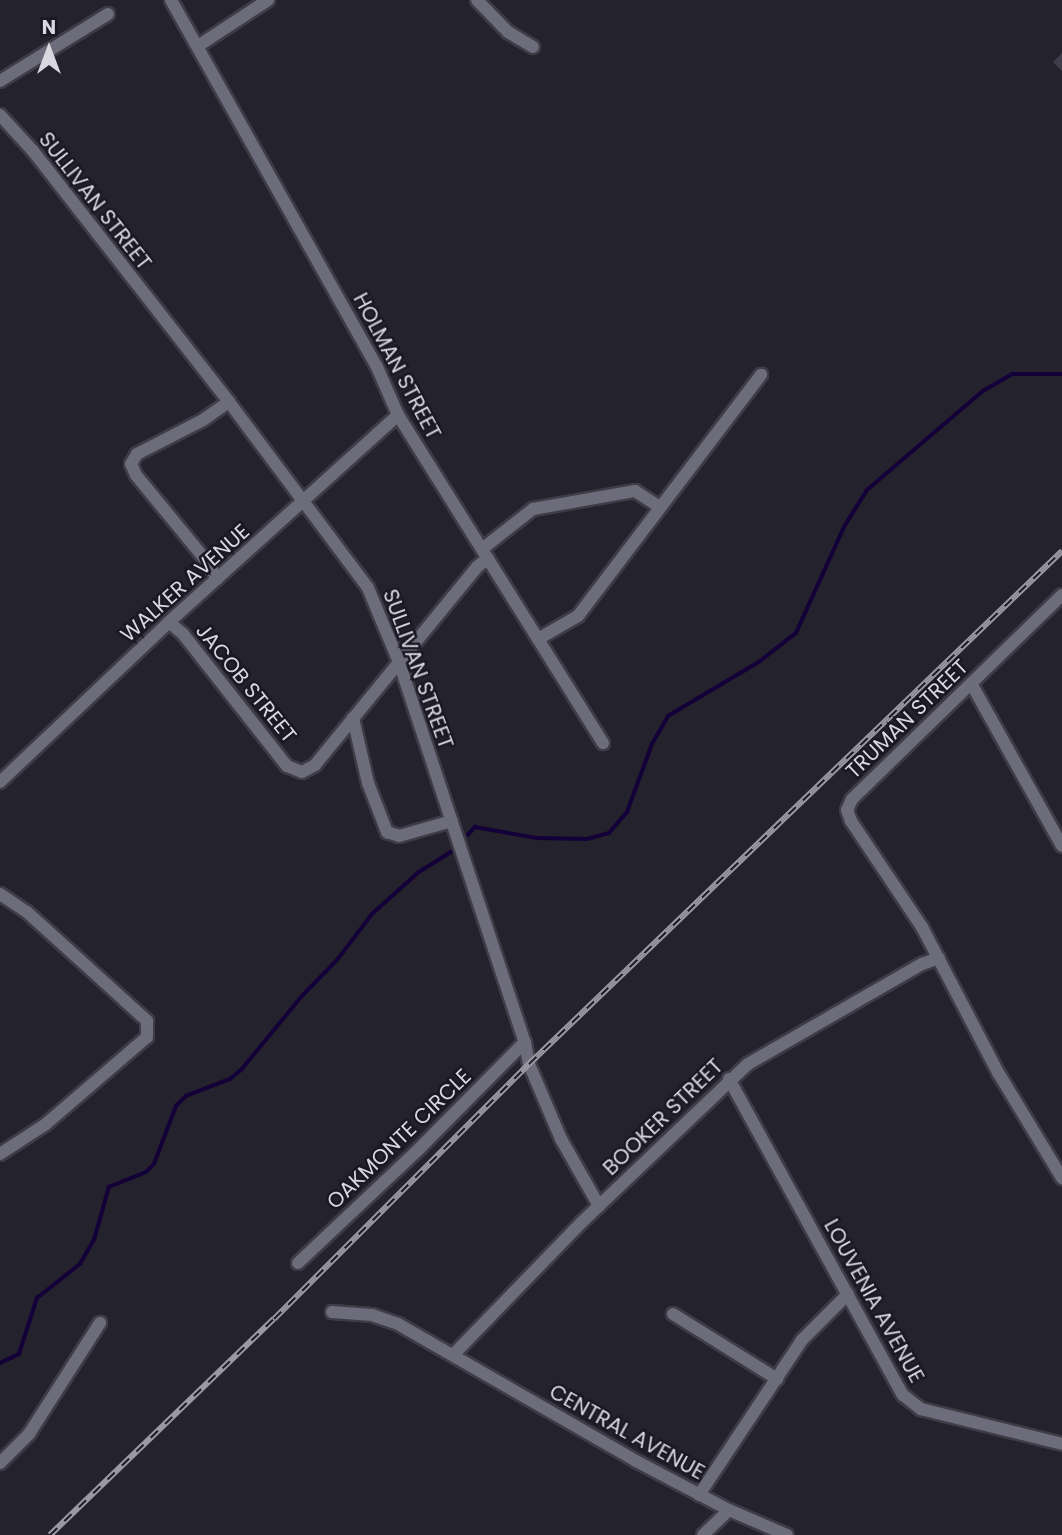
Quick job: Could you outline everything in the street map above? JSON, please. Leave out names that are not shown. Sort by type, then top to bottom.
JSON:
[{"type":"street","name":"HOLMAN STREET","points":[[171,0],[377,367],[398,415],[603,743]]},
{"type":"street","points":[[198,46],[268,0]]},
{"type":"street","points":[[477,0],[508,32],[533,47]]},
{"type":"street","points":[[0,81],[108,14]]},
{"type":"street","name":"SULLIVAN STREET","points":[[0,115],[33,151],[229,402],[368,589],[399,662],[526,1042],[529,1064],[549,1113],[599,1206]]},
{"type":"street","points":[[538,639],[578,616],[761,375]]},
{"type":"street","points":[[217,579],[209,564],[136,475],[131,464],[137,454],[203,420],[229,402]]},
{"type":"street","name":"WALKER AVENUE","points":[[0,782],[170,622],[398,415]]},
{"type":"street","points":[[452,821],[399,836],[387,832],[368,783],[352,718],[485,553],[533,509],[635,491],[660,507]]},
{"type":"street","name":"TRUMAN STREET","points":[[939,958],[922,927],[851,821],[848,810],[852,799],[1062,595]]},
{"type":"street","name":"JACOB STREET","points":[[170,622],[183,634],[290,769],[302,772],[310,770],[352,718]]},
{"type":"street","points":[[972,685],[1062,846]]},
{"type":"street","points":[[0,894],[27,912],[138,1013],[146,1021],[147,1037],[46,1124],[0,1154]]},
{"type":"street","points":[[939,958],[999,1073],[1062,1178]]},
{"type":"street","name":"BOOKER STREET","points":[[453,1355],[599,1206],[729,1079],[768,1051],[922,964],[939,958]]},
{"type":"street","name":"OAKMONTE CIRCLE","points":[[298,1263],[420,1148],[526,1042]]},
{"type":"street","name":"LOUVENIA AVENUE","points":[[729,1079],[910,1402],[921,1409],[1062,1444]]},
{"type":"street","points":[[699,1494],[807,1333],[848,1294]]},
{"type":"street","name":"CENTRAL AVENUE","points":[[332,1312],[359,1312],[383,1318],[699,1494],[787,1535]]},
{"type":"street","points":[[673,1314],[777,1379]]},
{"type":"street","points":[[0,1463],[29,1434],[100,1322]]},
{"type":"street","points":[[703,1535],[729,1510]]},
{"type":"building","points":[[1062,53],[1062,71],[1053,62]]},
{"type":"waterway","points":[[468,835],[475,827],[537,838],[587,839],[609,833],[627,812],[652,744],[668,716],[759,662],[796,633],[844,527],[867,490],[983,391],[1012,374],[1062,374]]},
{"type":"waterway","points":[[0,1363],[19,1354],[37,1298],[80,1264],[94,1240],[109,1187],[146,1172],[154,1164],[176,1106],[186,1096],[230,1079],[241,1070],[302,996],[338,959],[372,914],[419,872],[451,852]]},
{"type":"railway","points":[[50,1535],[274,1319],[529,1064],[1062,551]]}]
